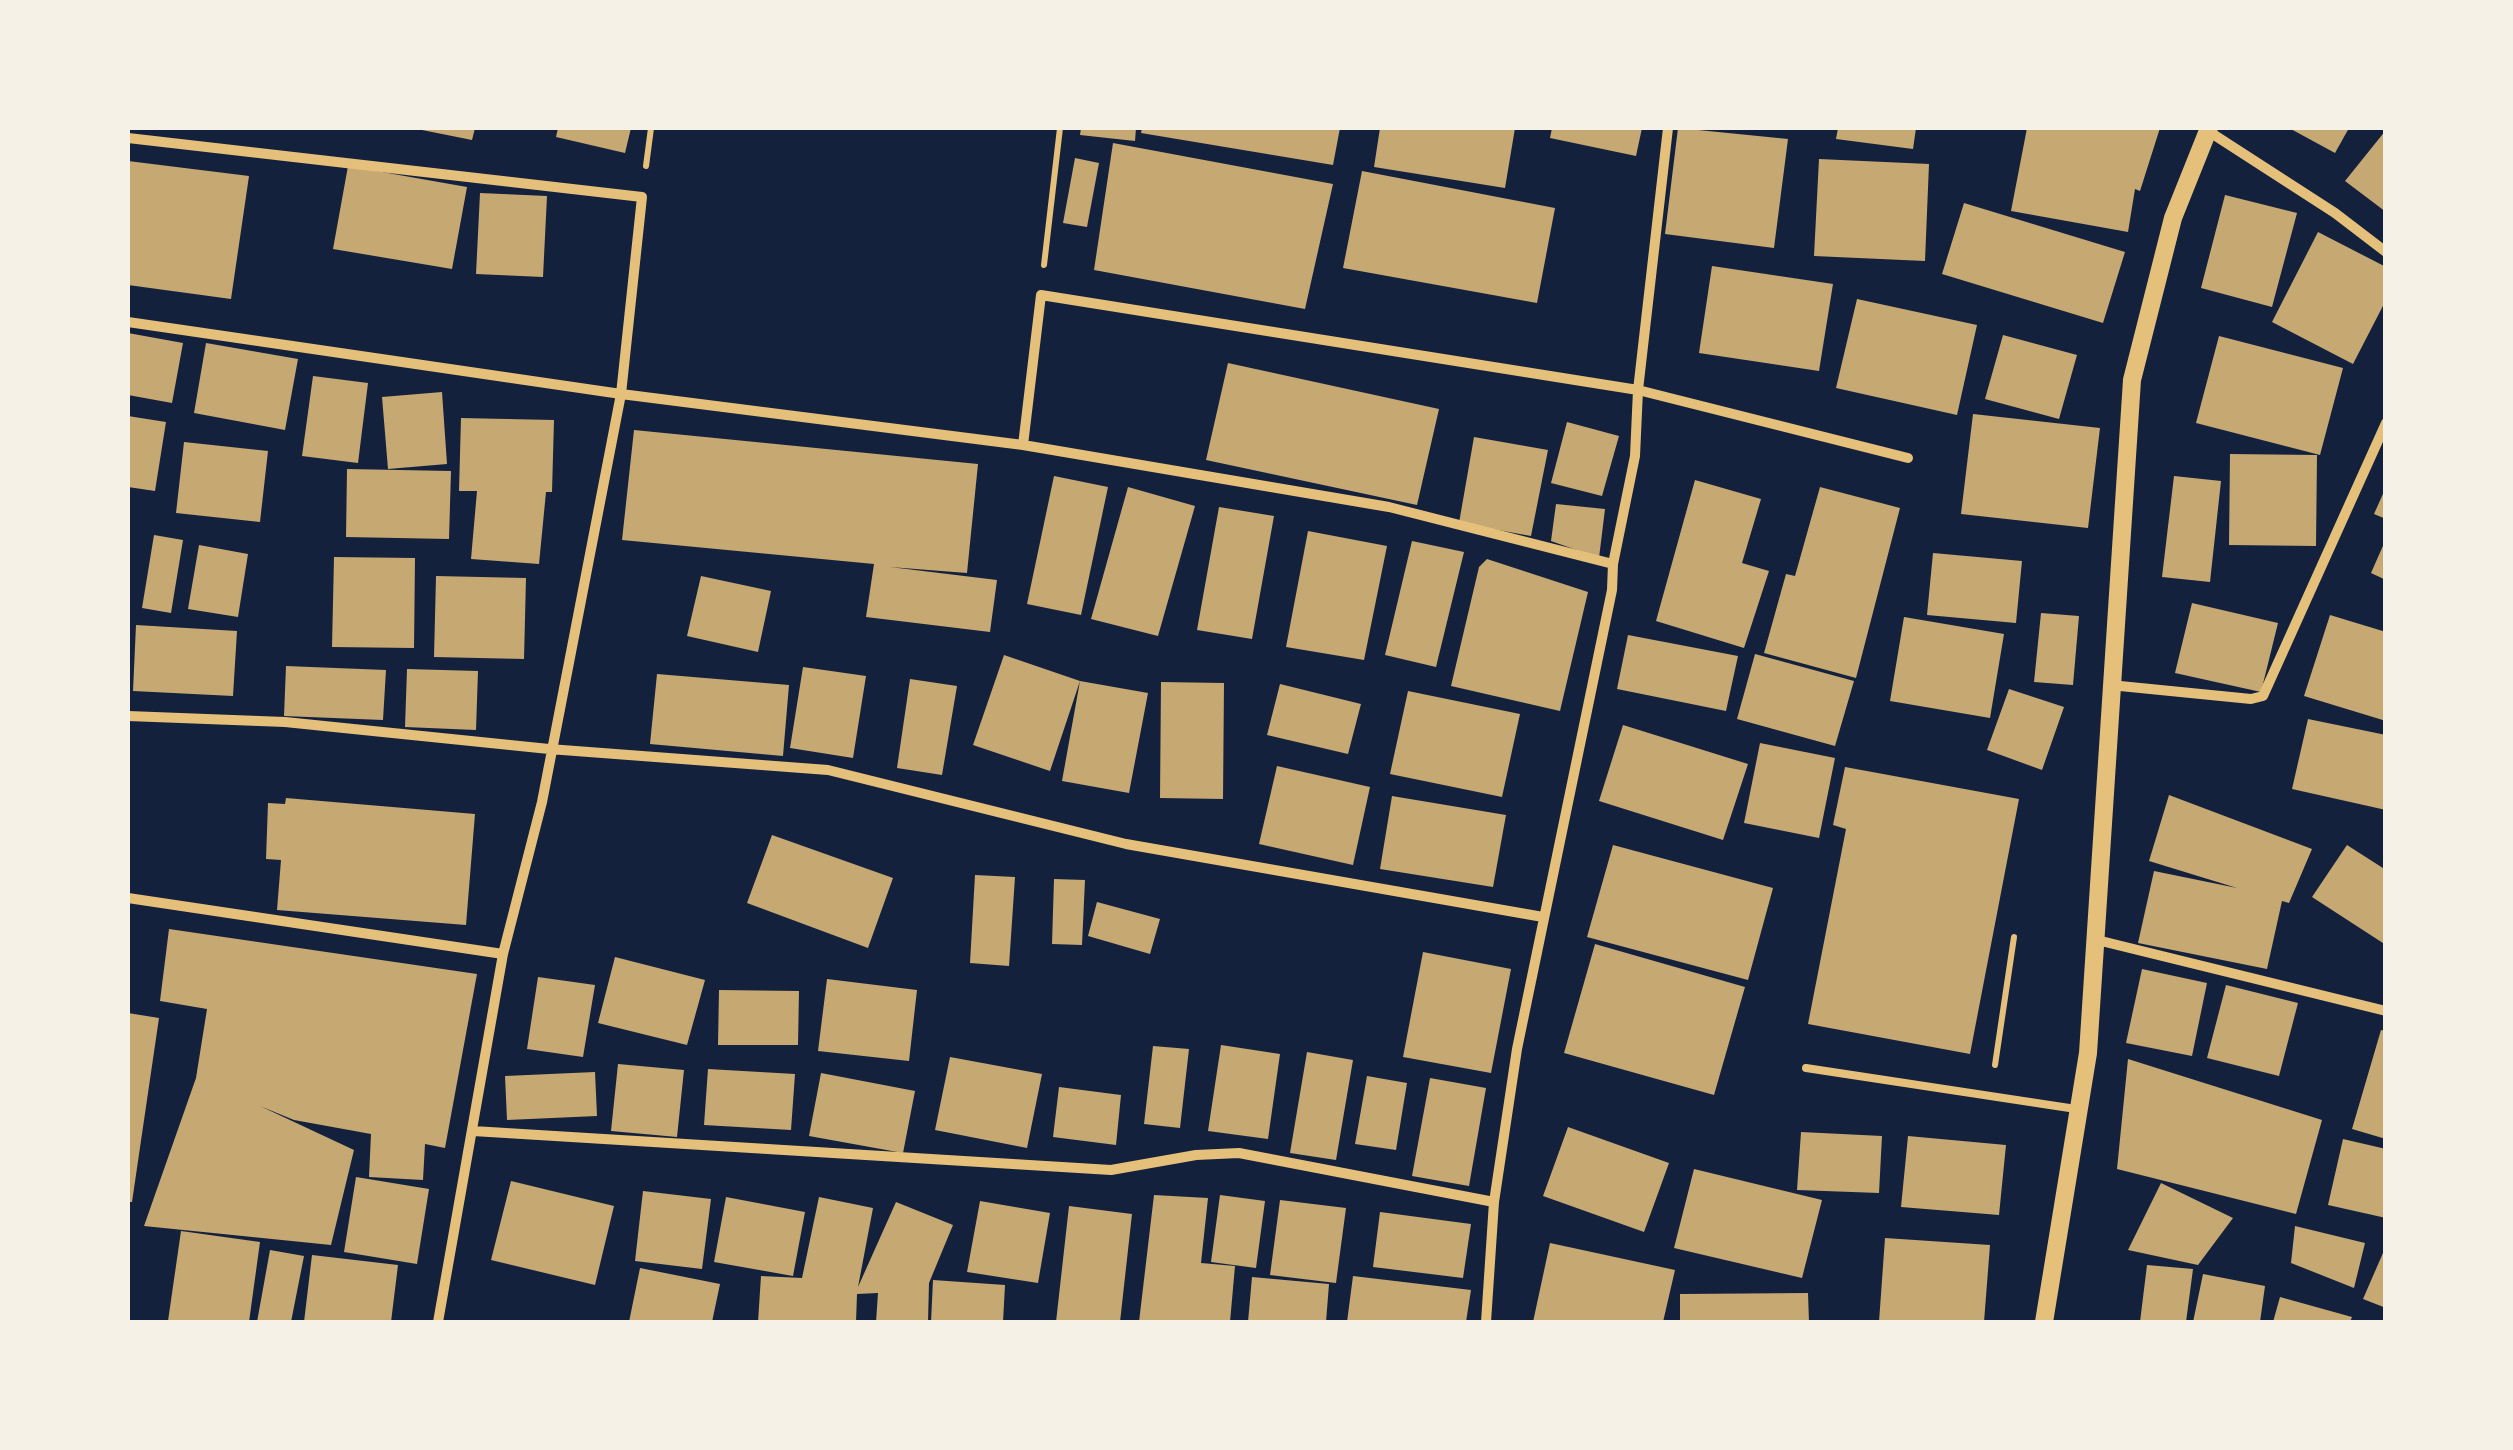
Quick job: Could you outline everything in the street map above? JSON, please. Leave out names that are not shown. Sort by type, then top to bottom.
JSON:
[{"type":"street","points":[[1486,1322],[1494,1202],[1516,1049],[1612,590],[1613,564],[1635,456],[1638,390],[1668,128]]},
{"type":"street","points":[[2044,1322],[2080,1110],[2097,940],[2132,380],[2173,218],[2207,128],[2336,212],[2386,252]]},
{"type":"street","points":[[128,138],[642,198],[621,394],[549,749],[542,802],[504,954],[438,1322]]},
{"type":"street","points":[[1023,446],[1041,295],[1638,390],[1908,458]]},
{"type":"street","points":[[128,322],[621,394],[910,427],[1389,508],[1613,564]]},
{"type":"street","points":[[2110,685],[2251,700],[2263,696],[2386,423]]},
{"type":"street","points":[[128,716],[285,722],[549,749],[828,770],[1126,844],[1543,917]]},
{"type":"street","points":[[128,898],[504,954]]},
{"type":"street","points":[[2097,940],[2386,1012]]},
{"type":"street","points":[[473,1131],[1111,1170],[1196,1154],[1239,1153],[1494,1202]]},
{"type":"lane","points":[[1806,1068],[2080,1110]]},
{"type":"path","points":[[1041,295],[1060,128]]},
{"type":"path","points":[[1991,1096],[2014,937]]},
{"type":"building","points":[[412,128],[475,128],[472,140]]},
{"type":"building","points":[[558,128],[631,128],[625,153],[556,137]]},
{"type":"building","points":[[1081,128],[1136,128],[1135,141],[1080,135]]},
{"type":"building","points":[[1142,128],[1340,128],[1333,165],[1141,133]]},
{"type":"building","points":[[1380,128],[1515,128],[1505,188],[1374,167]]},
{"type":"building","points":[[1552,128],[1642,128],[1636,156],[1550,138]]},
{"type":"building","points":[[1678,128],[1788,139],[1774,248],[1665,234]]},
{"type":"building","points":[[1838,128],[1916,128],[1913,149],[1836,139]]},
{"type":"building","points":[[2027,128],[2160,128],[2140,191],[2135,189],[2128,232],[2011,211]]},
{"type":"building","points":[[2289,128],[2349,128],[2335,153]]},
{"type":"building","points":[[2386,130],[2386,212],[2345,181]]},
{"type":"building","points":[[1113,143],[1333,184],[1305,309],[1094,270]]},
{"type":"building","points":[[1075,158],[1099,163],[1087,227],[1063,223]]},
{"type":"building","points":[[1819,159],[1929,164],[1925,261],[1814,256]]},
{"type":"building","points":[[128,161],[249,176],[231,299],[128,285]]},
{"type":"building","points":[[348,166],[467,187],[452,269],[333,249]]},
{"type":"building","points":[[1362,171],[1555,208],[1537,303],[1343,268]]},
{"type":"building","points":[[480,193],[547,196],[543,277],[476,274]]},
{"type":"building","points":[[2225,195],[2297,213],[2272,307],[2201,288]]},
{"type":"building","points":[[1964,203],[2125,252],[2103,323],[1942,274]]},
{"type":"building","points":[[2318,232],[2386,267],[2386,300],[2353,364],[2272,322]]},
{"type":"building","points":[[1712,266],[1833,284],[1819,371],[1699,353]]},
{"type":"building","points":[[1857,299],[1977,325],[1957,415],[1836,388]]},
{"type":"building","points":[[128,333],[183,343],[172,403],[128,395]]},
{"type":"building","points":[[2003,335],[2077,355],[2059,419],[1985,399]]},
{"type":"building","points":[[2219,336],[2343,368],[2320,455],[2196,423]]},
{"type":"building","points":[[206,343],[298,359],[285,430],[194,413]]},
{"type":"building","points":[[1228,363],[1439,409],[1417,505],[1206,460]]},
{"type":"building","points":[[313,376],[368,383],[358,463],[302,456]]},
{"type":"building","points":[[442,392],[447,464],[388,469],[382,397]]},
{"type":"building","points":[[1973,414],[2100,428],[2088,528],[1961,514]]},
{"type":"building","points":[[128,416],[166,422],[155,491],[128,487]]},
{"type":"building","points":[[461,418],[554,420],[552,492],[546,492],[539,564],[471,559],[477,491],[459,491]]},
{"type":"building","points":[[1567,422],[1619,436],[1602,496],[1551,483]]},
{"type":"building","points":[[634,430],[978,464],[967,573],[890,567],[997,580],[990,632],[866,617],[874,564],[622,540]]},
{"type":"building","points":[[1474,437],[1548,450],[1531,536],[1459,523]]},
{"type":"building","points":[[184,442],[268,451],[260,522],[176,513]]},
{"type":"building","points":[[2230,454],[2317,455],[2316,546],[2229,545]]},
{"type":"building","points":[[347,469],[451,471],[449,539],[346,537]]},
{"type":"building","points":[[1054,476],[1108,487],[1081,615],[1027,604]]},
{"type":"building","points":[[2174,476],[2221,481],[2210,582],[2162,577]]},
{"type":"building","points":[[1695,480],[1761,499],[1742,563],[1769,571],[1744,648],[1656,621]]},
{"type":"building","points":[[1128,487],[1195,506],[1158,636],[1091,619]]},
{"type":"building","points":[[1820,487],[1900,508],[1856,678],[1764,653],[1786,574],[1795,576]]},
{"type":"building","points":[[2386,487],[2386,519],[2374,514]]},
{"type":"building","points":[[1556,504],[1605,509],[1599,558],[1551,541]]},
{"type":"building","points":[[1219,507],[1274,516],[1252,639],[1197,630]]},
{"type":"building","points":[[1308,531],[1387,546],[1364,660],[1286,647]]},
{"type":"building","points":[[154,535],[183,540],[171,613],[142,608]]},
{"type":"building","points":[[2386,539],[2386,580],[2371,573]]},
{"type":"building","points":[[1412,541],[1464,552],[1436,667],[1385,655]]},
{"type":"building","points":[[199,545],[248,554],[238,617],[188,609]]},
{"type":"building","points":[[1933,553],[2022,561],[2016,623],[1927,615]]},
{"type":"building","points":[[334,557],[415,558],[414,648],[332,647]]},
{"type":"building","points":[[1487,559],[1588,592],[1560,711],[1451,686],[1479,567]]},
{"type":"building","points":[[436,576],[526,578],[524,659],[434,657]]},
{"type":"building","points":[[701,576],[771,591],[758,652],[687,636]]},
{"type":"building","points":[[2192,603],[2278,623],[2261,692],[2175,673]]},
{"type":"building","points":[[2041,613],[2079,616],[2073,685],[2034,682]]},
{"type":"building","points":[[2330,615],[2386,632],[2386,721],[2304,696]]},
{"type":"building","points":[[1904,617],[2004,634],[1990,718],[1890,701]]},
{"type":"building","points":[[136,625],[237,631],[233,696],[133,691]]},
{"type":"building","points":[[1628,635],[1738,656],[1726,711],[1617,689]]},
{"type":"building","points":[[1755,654],[1854,681],[1835,746],[1737,719]]},
{"type":"building","points":[[1004,655],[1080,681],[1050,771],[973,745]]},
{"type":"building","points":[[286,666],[386,670],[383,720],[284,716]]},
{"type":"building","points":[[803,667],[866,676],[853,758],[790,748]]},
{"type":"building","points":[[407,669],[478,671],[476,730],[405,727]]},
{"type":"building","points":[[657,674],[789,685],[783,756],[650,744]]},
{"type":"building","points":[[910,679],[957,686],[942,775],[897,768]]},
{"type":"building","points":[[1080,681],[1148,693],[1129,793],[1062,781]]},
{"type":"building","points":[[1161,682],[1224,683],[1223,799],[1160,798]]},
{"type":"building","points":[[1280,684],[1361,704],[1348,754],[1267,735]]},
{"type":"building","points":[[2009,689],[2064,707],[2042,770],[1987,750]]},
{"type":"building","points":[[1408,691],[1520,714],[1502,797],[1390,774]]},
{"type":"building","points":[[2308,719],[2386,735],[2386,810],[2292,789]]},
{"type":"building","points":[[1623,725],[1748,764],[1723,840],[1599,801]]},
{"type":"building","points":[[1760,743],[1835,758],[1819,838],[1744,823]]},
{"type":"building","points":[[1277,766],[1370,787],[1353,865],[1259,844]]},
{"type":"building","points":[[1845,767],[2019,799],[1970,1054],[1808,1024],[1846,829],[1833,825]]},
{"type":"building","points":[[2169,795],[2312,849],[2289,903],[2282,901],[2267,969],[2138,943],[2154,871],[2237,888],[2149,861]]},
{"type":"building","points":[[1392,796],[1506,815],[1493,887],[1380,869]]},
{"type":"building","points":[[286,798],[475,814],[466,925],[277,910],[281,860],[266,859],[268,803],[285,804]]},
{"type":"building","points":[[772,835],[893,878],[868,948],[747,903]]},
{"type":"building","points":[[1613,845],[1773,888],[1748,980],[1587,937]]},
{"type":"building","points":[[2347,845],[2386,870],[2386,945],[2312,897]]},
{"type":"building","points":[[975,875],[1015,877],[1009,966],[970,963]]},
{"type":"building","points":[[1054,879],[1085,880],[1082,945],[1052,944]]},
{"type":"building","points":[[1097,902],[1160,919],[1150,954],[1088,936]]},
{"type":"building","points":[[169,929],[477,974],[445,1148],[425,1144],[423,1180],[369,1177],[371,1134],[294,1120],[260,1106],[354,1150],[331,1245],[144,1226],[196,1078],[207,1009],[160,1001]]},
{"type":"building","points":[[1595,944],[1745,987],[1714,1095],[1564,1053]]},
{"type":"building","points":[[1423,952],[1511,969],[1491,1073],[1403,1057]]},
{"type":"building","points":[[615,957],[705,980],[687,1045],[598,1023]]},
{"type":"building","points":[[2142,969],[2207,983],[2192,1056],[2126,1043]]},
{"type":"building","points":[[538,977],[595,985],[583,1057],[527,1049]]},
{"type":"building","points":[[827,979],[917,990],[909,1061],[818,1051]]},
{"type":"building","points":[[2226,985],[2298,1003],[2279,1076],[2207,1058]]},
{"type":"building","points":[[719,990],[799,991],[798,1045],[718,1045]]},
{"type":"building","points":[[128,1013],[159,1018],[132,1202],[128,1202]]},
{"type":"building","points":[[2381,1030],[2386,1031],[2386,1139],[2352,1129]]},
{"type":"building","points":[[1221,1045],[1280,1054],[1268,1139],[1208,1131]]},
{"type":"building","points":[[1153,1046],[1189,1049],[1180,1128],[1144,1124]]},
{"type":"building","points":[[1307,1052],[1353,1060],[1336,1160],[1290,1153]]},
{"type":"building","points":[[950,1057],[1042,1074],[1027,1148],[935,1130]]},
{"type":"building","points":[[2128,1059],[2322,1120],[2296,1214],[2117,1169]]},
{"type":"building","points":[[618,1064],[684,1070],[677,1137],[611,1131]]},
{"type":"building","points":[[708,1069],[795,1074],[791,1130],[704,1125]]},
{"type":"building","points":[[595,1072],[597,1116],[507,1120],[505,1076]]},
{"type":"building","points":[[821,1073],[915,1091],[903,1153],[809,1136]]},
{"type":"building","points":[[1367,1076],[1407,1083],[1396,1150],[1355,1144]]},
{"type":"building","points":[[1430,1078],[1486,1088],[1469,1186],[1412,1176]]},
{"type":"building","points":[[1059,1087],[1121,1095],[1116,1145],[1053,1137]]},
{"type":"building","points":[[1568,1127],[1669,1163],[1644,1232],[1543,1196]]},
{"type":"building","points":[[1801,1132],[1882,1136],[1879,1193],[1797,1190]]},
{"type":"building","points":[[1908,1136],[2006,1145],[1999,1215],[1901,1207]]},
{"type":"building","points":[[2343,1139],[2386,1149],[2386,1218],[2328,1205]]},
{"type":"building","points":[[1694,1169],[1822,1200],[1802,1278],[1674,1248]]},
{"type":"building","points":[[356,1177],[429,1189],[417,1264],[344,1252]]},
{"type":"building","points":[[511,1181],[614,1206],[595,1285],[491,1260]]},
{"type":"building","points":[[2161,1183],[2233,1218],[2198,1265],[2128,1250]]},
{"type":"building","points":[[643,1191],[711,1199],[702,1269],[635,1261]]},
{"type":"building","points":[[1154,1195],[1208,1198],[1201,1263],[1235,1266],[1230,1322],[1139,1322]]},
{"type":"building","points":[[1220,1195],[1265,1201],[1256,1268],[1211,1262]]},
{"type":"building","points":[[726,1197],[805,1212],[793,1276],[714,1262]]},
{"type":"building","points":[[819,1197],[873,1208],[858,1287],[896,1202],[953,1225],[929,1283],[928,1322],[876,1322],[878,1293],[857,1294],[856,1322],[758,1322],[761,1276],[802,1278]]},
{"type":"building","points":[[1280,1200],[1346,1208],[1336,1283],[1270,1275]]},
{"type":"building","points":[[980,1201],[1050,1213],[1038,1283],[967,1272]]},
{"type":"building","points":[[1069,1206],[1132,1214],[1120,1322],[1056,1322]]},
{"type":"building","points":[[1380,1212],[1471,1224],[1463,1278],[1373,1267]]},
{"type":"building","points":[[2295,1226],[2365,1243],[2354,1288],[2291,1263]]},
{"type":"building","points":[[181,1231],[260,1242],[249,1322],[168,1321]]},
{"type":"building","points":[[1885,1238],[1990,1245],[1984,1322],[1879,1322]]},
{"type":"building","points":[[1550,1243],[1675,1270],[1663,1322],[1533,1322]]},
{"type":"building","points":[[2386,1246],[2386,1308],[2363,1299]]},
{"type":"building","points":[[270,1250],[304,1256],[291,1322],[257,1322]]},
{"type":"building","points":[[312,1255],[398,1265],[391,1322],[304,1322]]},
{"type":"building","points":[[2147,1265],[2193,1269],[2186,1322],[2140,1322]]},
{"type":"building","points":[[640,1268],[720,1284],[712,1322],[629,1322]]},
{"type":"building","points":[[2203,1274],[2265,1286],[2260,1322],[2193,1322]]},
{"type":"building","points":[[1353,1276],[1471,1290],[1466,1322],[1347,1322]]},
{"type":"building","points":[[1252,1277],[1329,1284],[1326,1322],[1248,1322]]},
{"type":"building","points":[[933,1280],[1005,1285],[1003,1322],[931,1322]]},
{"type":"building","points":[[1808,1293],[1809,1322],[1680,1322],[1680,1294]]},
{"type":"building","points":[[2280,1297],[2352,1317],[2350,1322],[2273,1322]]}]
